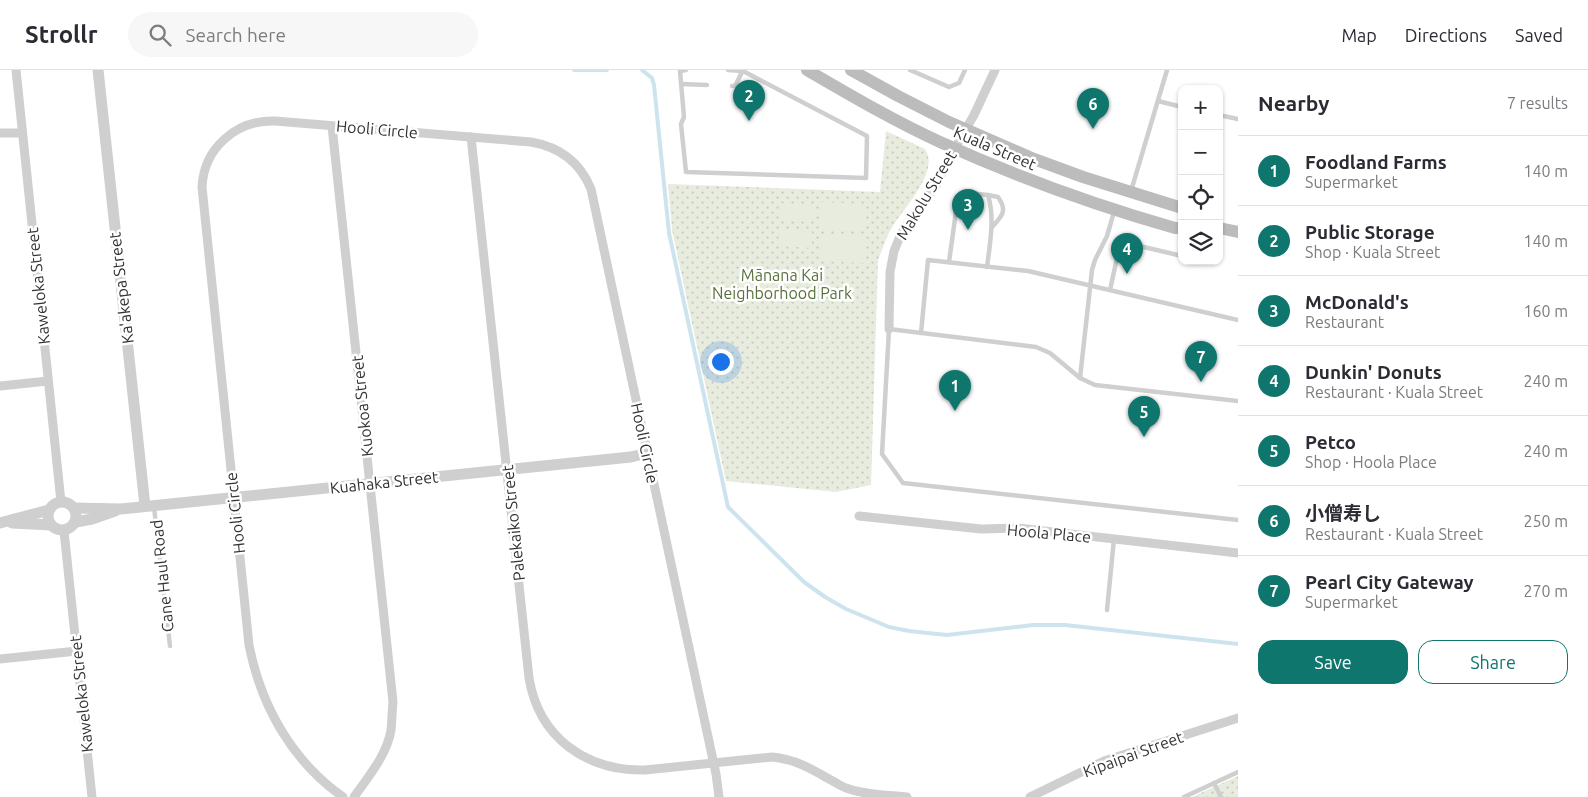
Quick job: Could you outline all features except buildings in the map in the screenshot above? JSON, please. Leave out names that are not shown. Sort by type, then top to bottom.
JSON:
[{"type":"main road","name":"Kuala Street","points":[[807,70],[882,113],[954,148],[1027,179],[1114,211],[1178,228]]},
{"type":"main road","name":"Kuala Street","points":[[853,71],[898,96],[1034,159],[1083,177],[1178,207]]},
{"type":"main road","points":[[1223,229],[1238,232]]},
{"type":"street","name":"Kaweloka Street","points":[[16,70],[60,502]]},
{"type":"street","name":"Ka'akepa Street","points":[[98,70],[150,506]]},
{"type":"street","name":"Makolu Street","points":[[889,330],[890,272],[894,251],[901,234],[937,184],[995,70]]},
{"type":"street","name":"Hooli Circle","points":[[343,797],[318,777],[296,753],[276,722],[262,694],[252,663],[249,645],[202,187],[208,162],[217,146],[230,134],[246,125],[268,121],[545,144],[566,155],[588,180],[592,189],[719,797]]},
{"type":"street","name":"Kuokoa Street","points":[[332,126],[393,702],[388,740],[378,762],[354,797]]},
{"type":"street","points":[[0,133],[22,133]]},
{"type":"street","name":"Palekaiko Street","points":[[471,137],[529,678],[538,710],[562,742],[592,762],[629,771],[713,763]]},
{"type":"street","points":[[0,386],[48,381]]},
{"type":"street","name":"Kuahaka Street","points":[[74,508],[121,509],[630,456],[647,452]]},
{"type":"street","points":[[60,502],[66,502],[74,508],[76,514],[76,522],[64,531],[50,525],[3,522],[49,510],[60,502]]},
{"type":"street","name":"Kuahaka Street","points":[[76,522],[92,519],[121,509]]},
{"type":"street","points":[[49,510],[48,520],[50,525]]},
{"type":"street","name":"Hoola Place","points":[[859,516],[976,529],[1018,528],[1238,553]]},
{"type":"street","name":"Kaweloka Street","points":[[64,531],[92,797]]},
{"type":"street","points":[[0,659],[76,651]]},
{"type":"street","name":"Kipaipai Street","points":[[1030,797],[1104,761],[1238,718]]},
{"type":"street","points":[[713,763],[772,757],[785,758],[803,764],[852,790],[907,797]]},
{"type":"lane","points":[[686,70],[680,71],[684,117],[681,124],[686,172],[866,178],[867,136],[743,70],[728,70]]},
{"type":"lane","points":[[732,86],[735,86],[743,70]]},
{"type":"lane","points":[[910,70],[949,87],[959,83],[965,70]]},
{"type":"lane","points":[[1130,192],[1167,70]]},
{"type":"lane","points":[[681,84],[707,85]]},
{"type":"lane","points":[[1158,101],[1178,106]]},
{"type":"lane","points":[[1223,116],[1238,119]]},
{"type":"lane","points":[[949,262],[958,197],[967,192],[998,197],[1004,209],[1001,217],[992,227]]},
{"type":"lane","points":[[987,267],[992,227],[988,195]]},
{"type":"lane","points":[[1080,378],[1095,260],[1107,236],[1114,211]]},
{"type":"lane","points":[[1110,290],[1119,249],[1125,245],[1131,244],[1178,255]]},
{"type":"lane","points":[[921,333],[928,260],[1028,271],[1238,320]]},
{"type":"lane","points":[[1238,402],[1096,385],[1080,378],[1050,353],[1036,347],[889,330],[882,454],[904,483],[1238,520]]},
{"type":"lane","name":"Cane Haul Road","points":[[150,506],[170,646]]},
{"type":"lane","points":[[1107,610],[1114,539]]},
{"type":"lane","points":[[1184,797],[1238,772]]},
{"type":"lane","points":[[1214,783],[1221,797]]},
{"type":"green space","name":"Mānana Kai Neighborhood Park","points":[[886,131],[925,149],[928,169],[924,180],[890,231],[878,260],[871,485],[836,492],[726,481],[672,230],[668,184],[880,192]]},
{"type":"green space","points":[[821,202],[866,204],[866,231],[820,229]]},
{"type":"green space","points":[[781,203],[814,205],[813,221],[781,219]]},
{"type":"green space","points":[[780,230],[812,232],[812,248],[779,246]]},
{"type":"green space","points":[[820,234],[865,236],[864,263],[819,261]]},
{"type":"green space","points":[[1238,776],[1238,797],[1192,797]]},
{"type":"waterway","points":[[574,70],[607,70]]},
{"type":"waterway","points":[[642,70],[652,78],[654,85],[669,233],[728,507],[804,582],[846,609],[889,627],[909,631],[947,635],[1033,625],[1065,625],[1238,644]]},
{"type":"place","name":"Public Storage","points":[[749,121]]},
{"type":"place","name":"小僧寿し","points":[[1093,129]]},
{"type":"place","name":"McDonald's","points":[[968,230]]},
{"type":"place","name":"Dunkin' Donuts","points":[[1127,274]]},
{"type":"place","name":"Pearl City Gateway","points":[[1201,382]]},
{"type":"place","name":"Foodland Farms","points":[[955,411]]},
{"type":"place","name":"Petco","points":[[1144,437]]}]
